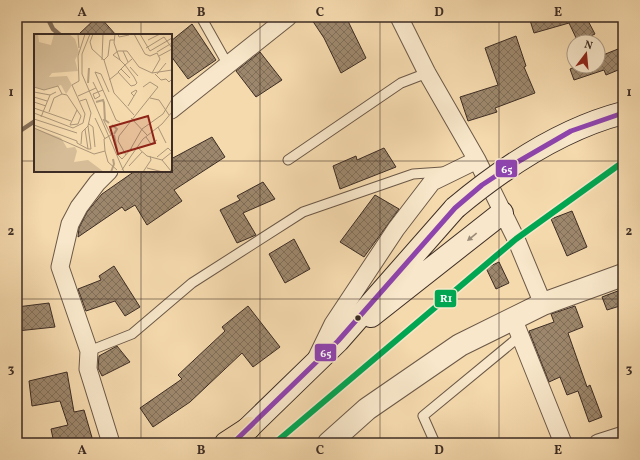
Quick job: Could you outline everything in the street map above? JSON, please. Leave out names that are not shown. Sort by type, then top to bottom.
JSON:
[{"type":"highway","points":[[226,443],[249,428]]},
{"type":"main road","points":[[233,443],[338,341],[455,208],[482,185],[514,164],[571,132],[623,113]]},
{"type":"main road","points":[[338,341],[411,286],[502,213]]},
{"type":"main road","points":[[329,443],[367,409],[460,345],[517,327],[543,304],[623,275]]},
{"type":"street","points":[[172,109],[288,17]]},
{"type":"street","points":[[399,17],[427,73],[477,160],[516,239],[543,304]]},
{"type":"street","points":[[314,364],[333,324],[396,229],[432,182],[477,160]]},
{"type":"street","points":[[108,172],[97,182],[79,207],[70,224],[60,267],[89,351],[88,369],[111,443]]},
{"type":"street","points":[[517,327],[563,443]]},
{"type":"street","points":[[598,443],[623,434]]},
{"type":"lane","points":[[201,17],[228,65]]},
{"type":"lane","points":[[288,160],[401,83],[427,73]]},
{"type":"lane","points":[[89,351],[132,334],[192,283],[303,212],[413,174],[451,172]]},
{"type":"lane","points":[[435,443],[423,416],[517,327]]},
{"type":"building","points":[[97,17],[100,17],[115,34],[79,34]]},
{"type":"building","points":[[310,17],[346,17],[366,58],[341,73],[324,38]]},
{"type":"building","points":[[529,17],[586,17],[595,34],[574,34],[569,23],[534,33]]},
{"type":"building","points":[[192,24],[216,60],[188,79],[172,57],[172,40]]},
{"type":"building","points":[[516,36],[526,66],[524,67],[535,93],[495,108],[497,112],[468,121],[460,97],[498,85],[485,48]]},
{"type":"building","points":[[618,49],[623,62],[623,68],[606,75],[606,54]]},
{"type":"building","points":[[260,52],[282,80],[256,97],[236,71]]},
{"type":"building","points":[[572,74],[592,74],[574,80]]},
{"type":"building","points":[[212,137],[225,157],[174,190],[182,201],[147,225],[135,205],[125,211],[122,207],[78,237],[79,228],[87,212],[102,194],[134,172],[172,172],[172,158]]},
{"type":"building","points":[[384,148],[396,167],[340,189],[333,166],[356,156],[357,160]]},
{"type":"building","points":[[263,182],[275,199],[243,213],[256,235],[237,243],[220,210],[240,200],[237,196]]},
{"type":"building","points":[[375,195],[399,209],[364,257],[340,242]]},
{"type":"building","points":[[572,211],[587,247],[567,256],[551,219]]},
{"type":"building","points":[[294,239],[310,269],[285,283],[269,254]]},
{"type":"building","points":[[499,262],[509,283],[496,289],[486,268]]},
{"type":"building","points":[[114,266],[140,307],[125,316],[115,301],[86,311],[78,289],[101,280],[99,276]]},
{"type":"building","points":[[623,289],[623,305],[607,310],[602,297]]},
{"type":"building","points":[[49,303],[55,327],[17,331],[17,307]]},
{"type":"building","points":[[248,306],[280,347],[253,367],[242,353],[190,402],[153,427],[140,408],[182,379],[178,375],[225,331],[222,327]]},
{"type":"building","points":[[575,306],[583,327],[568,333],[587,387],[590,385],[602,417],[589,422],[578,391],[567,395],[560,377],[549,382],[529,331],[554,322],[551,314]]},
{"type":"building","points":[[117,346],[130,362],[102,376],[98,368],[99,356]]},
{"type":"building","points":[[67,372],[74,412],[84,410],[93,441],[79,443],[54,443],[51,429],[68,425],[60,401],[32,406],[29,381]]},
{"type":"waterway","points":[[47,17],[53,29],[59,34]]},
{"type":"waterway","points":[[17,133],[34,122]]},
{"type":"transit line","name":"65","points":[[233,443],[338,341],[455,208],[482,185],[514,164],[571,131],[623,113]]},
{"type":"transit line","name":"R1","points":[[275,443],[516,239],[623,162]]}]
